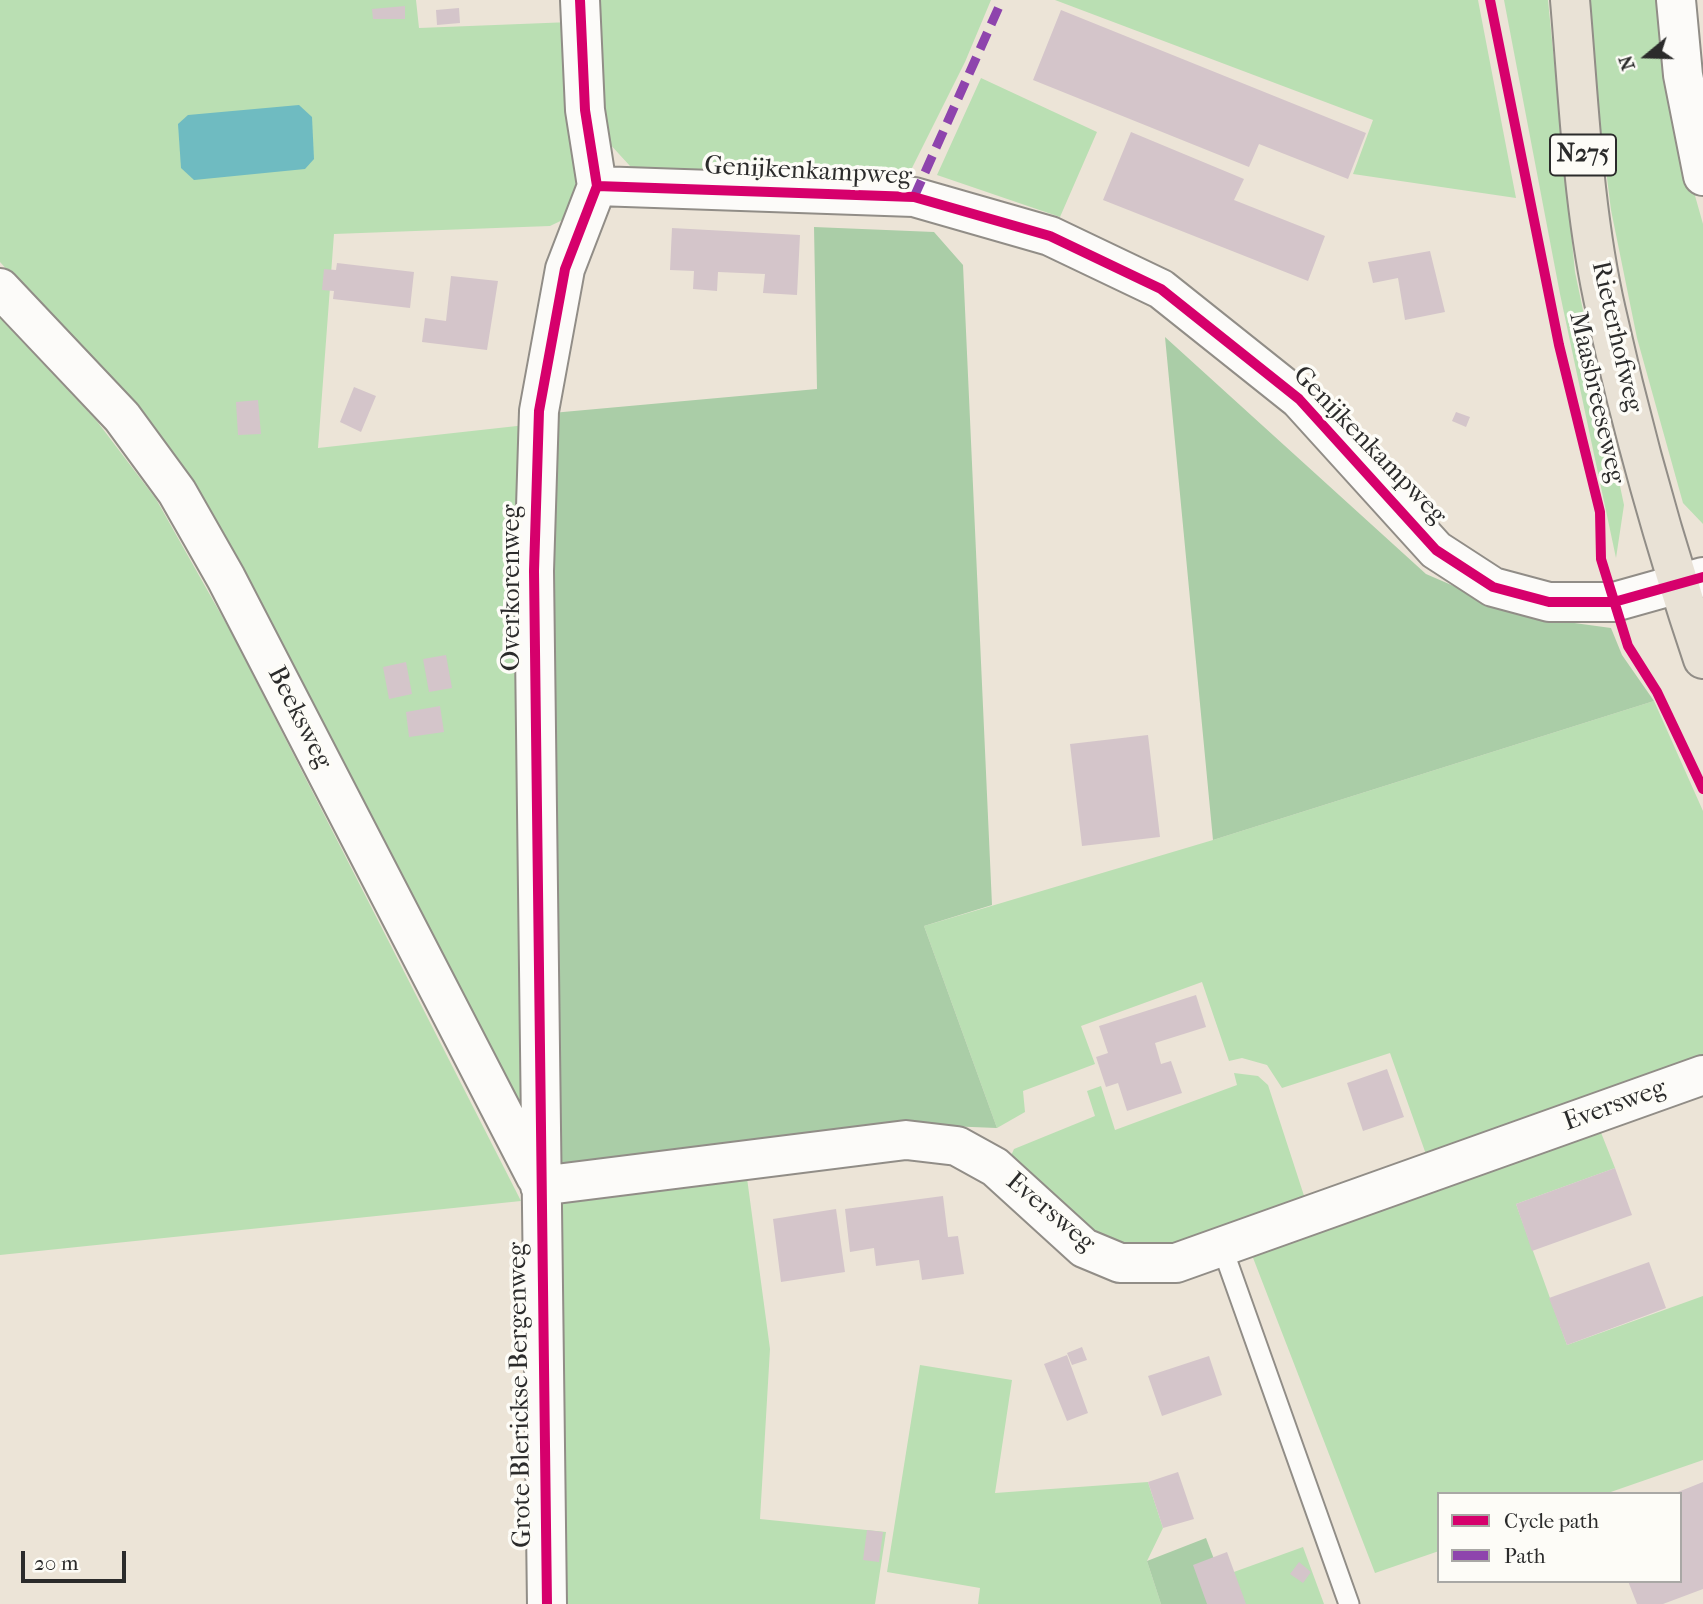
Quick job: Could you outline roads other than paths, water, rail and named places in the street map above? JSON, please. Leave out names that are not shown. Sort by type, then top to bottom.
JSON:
[{"type":"main road","name":"Rieterhofweg","points":[[1570,0],[1585,171],[1605,310],[1690,581]]},
{"type":"main road","name":"N275","points":[[1690,581],[1703,659]]},
{"type":"street","points":[[580,0],[585,110],[597,186]]},
{"type":"street","points":[[1676,0],[1683,75],[1703,176]]},
{"type":"street","name":"Genijkenkampweg","points":[[597,186],[914,197],[1050,236],[1161,289],[1289,390],[1436,550],[1493,587],[1549,602],[1614,602],[1690,581]]},
{"type":"street","name":"Overkorenweg","points":[[540,1186],[534,571],[539,411],[565,269],[597,186]]},
{"type":"street","name":"Beeksweg","points":[[0,288],[122,418],[177,492],[226,578],[540,1186]]},
{"type":"street","name":"Eversweg","points":[[540,1186],[906,1140],[957,1146],[995,1167],[1084,1248],[1120,1263],[1176,1263],[1703,1075]]},
{"type":"street","name":"Grote Blerickse Bergenweg","points":[[540,1186],[547,1604]]},
{"type":"lane","points":[[1222,1247],[1349,1604]]},
{"type":"water","points":[[299,105],[312,117],[314,159],[305,169],[194,180],[181,168],[178,124],[188,115]]}]
